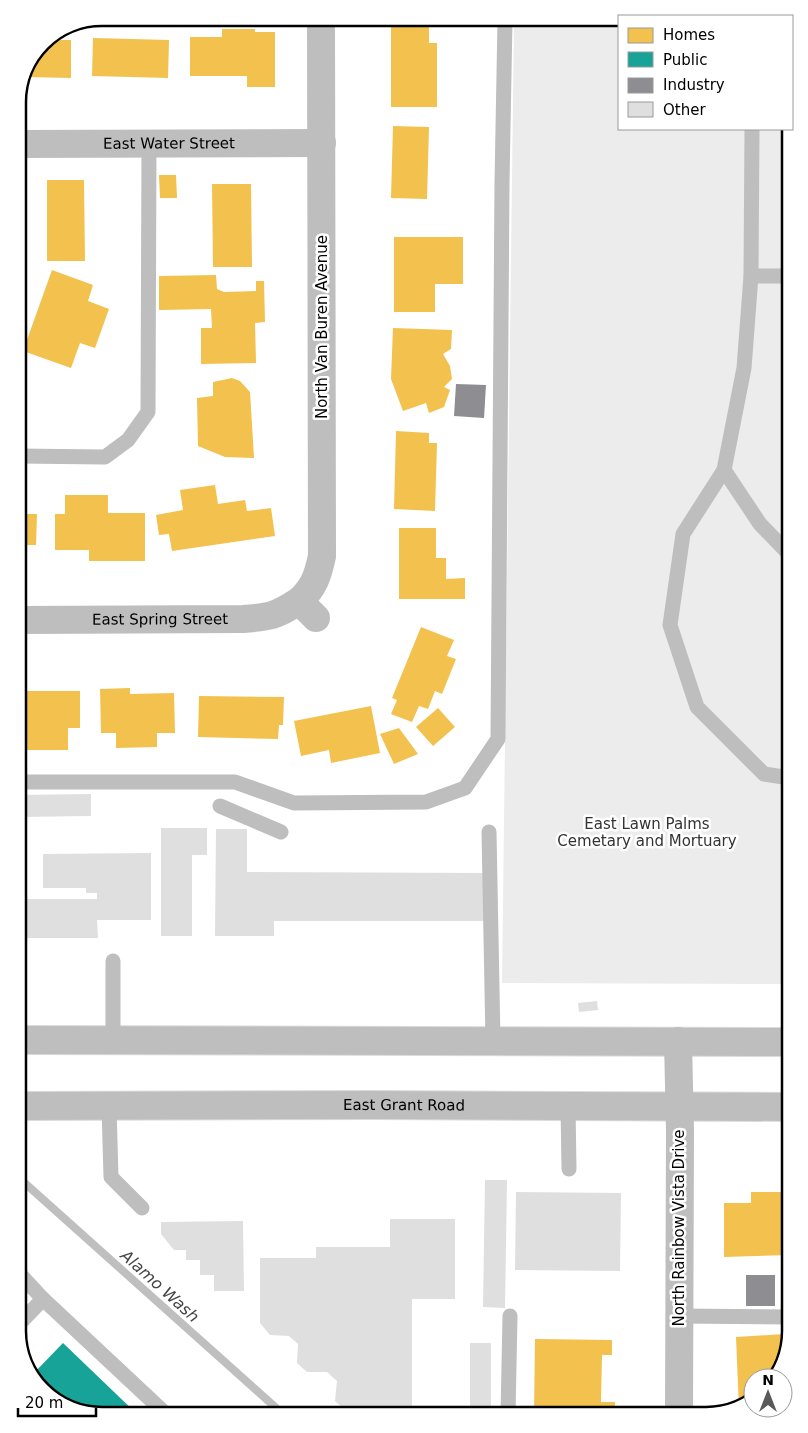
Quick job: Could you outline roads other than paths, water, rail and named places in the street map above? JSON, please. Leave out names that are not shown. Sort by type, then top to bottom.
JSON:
[{"type":"street","name":"North Van Buren Avenue","points":[[308,609],[305,596],[318,575],[322,556],[321,26]]},
{"type":"street","name":"East Water Street","points":[[26,144],[322,143]]},
{"type":"street","name":"East Spring Street","points":[[26,620],[243,619],[269,617],[284,610],[308,609]]},
{"type":"street","points":[[26,1040],[782,1042]]},
{"type":"street","name":"North Rainbow Vista Drive","points":[[678,1041],[679,1407]]},
{"type":"street","name":"East Grant Road","points":[[26,1106],[782,1107]]},
{"type":"lane","points":[[26,782],[235,782],[294,803],[426,802],[465,788],[498,739],[504,26]]},
{"type":"lane","points":[[752,130],[751,276],[744,368],[724,470],[682,534],[670,626],[697,707],[764,774],[782,777]]},
{"type":"lane","points":[[26,456],[105,457],[128,440],[148,412],[149,143]]},
{"type":"lane","points":[[751,276],[782,276]]},
{"type":"lane","points":[[724,470],[760,524],[782,547]]},
{"type":"lane","points":[[220,806],[282,832]]},
{"type":"lane","points":[[489,832],[493,1041]]},
{"type":"lane","points":[[113,961],[113,1040]]},
{"type":"lane","points":[[568,1106],[569,1169]]},
{"type":"lane","points":[[109,1107],[111,1177],[142,1208]]},
{"type":"lane","points":[[26,1281],[43,1299],[159,1407]]},
{"type":"lane","points":[[26,1317],[43,1299]]},
{"type":"lane","points":[[508,1407],[510,1316]]},
{"type":"lane","points":[[679,1316],[782,1317]]},
{"type":"waterway","name":"Alamo Wash","points":[[26,1184],[275,1407]]},
{"type":"park label","name":"East Lawn Palms Cemetary and Mortuary","points":[[647,832]]}]
